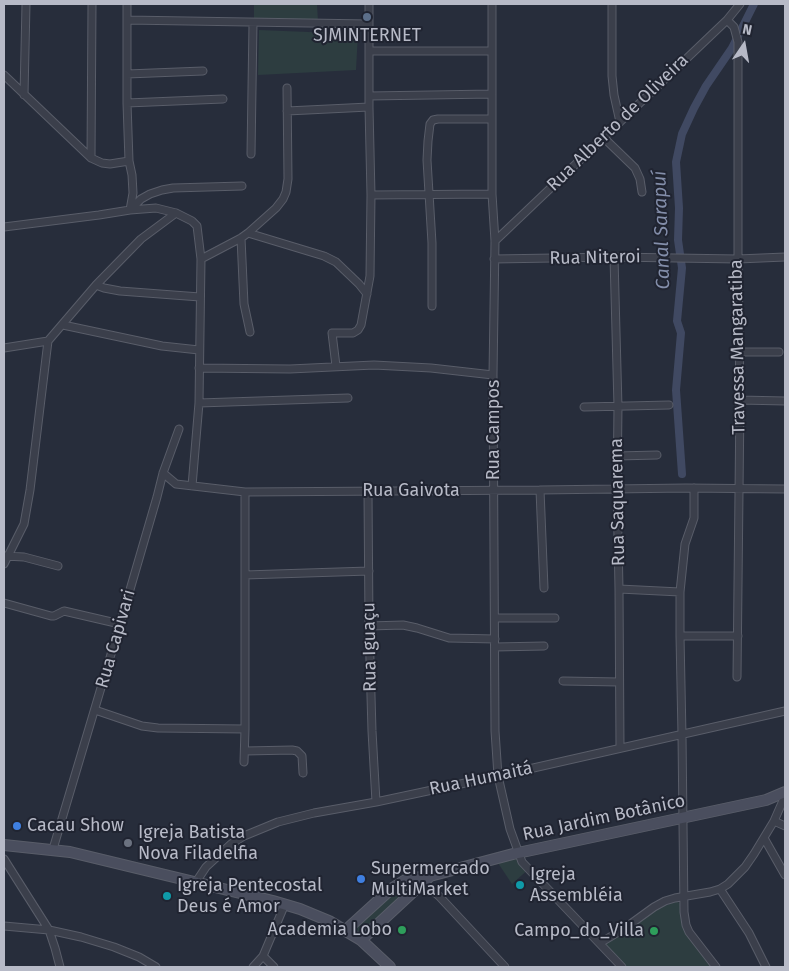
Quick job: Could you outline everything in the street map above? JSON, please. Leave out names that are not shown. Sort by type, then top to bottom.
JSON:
[{"type":"main road","name":"Rua Jardim Botânico","points":[[346,930],[391,889],[407,879],[423,879],[519,853],[766,800],[785,792]]},
{"type":"main road","points":[[4,845],[52,849],[99,858],[285,904],[314,914],[346,930],[362,940],[390,967]]},
{"type":"main road","name":"Rua Jardim Botânico","points":[[362,940],[423,879]]},
{"type":"street","points":[[24,95],[26,4]]},
{"type":"street","points":[[91,158],[92,4]]},
{"type":"street","points":[[127,4],[127,103],[129,161],[133,193],[130,210]]},
{"type":"street","points":[[336,366],[332,333],[353,333],[358,330],[361,325],[370,276],[372,195],[369,108],[370,4]]},
{"type":"street","name":"Rua Campos","points":[[492,4],[492,194],[495,241],[493,375],[494,730],[498,776],[510,829],[525,866],[622,967]]},
{"type":"street","points":[[612,4],[612,76],[620,122]]},
{"type":"street","name":"Rua Alberto de Oliveira","points":[[495,241],[727,20],[740,4]]},
{"type":"street","points":[[127,20],[369,24]]},
{"type":"street","name":"Travessa Mangaratiba","points":[[727,20],[732,24],[738,42],[740,400],[737,677]]},
{"type":"street","points":[[251,154],[252,23]]},
{"type":"street","points":[[369,51],[492,51]]},
{"type":"street","points":[[127,74],[203,71]]},
{"type":"street","points":[[4,75],[91,158],[110,164],[129,161]]},
{"type":"street","points":[[201,260],[248,233],[276,208],[283,199],[288,179],[287,88]]},
{"type":"street","points":[[369,96],[492,94]]},
{"type":"street","points":[[127,103],[223,99]]},
{"type":"street","points":[[287,111],[369,108]]},
{"type":"street","points":[[432,306],[432,243],[427,160],[430,124],[433,120],[438,119],[492,119]]},
{"type":"street","points":[[604,138],[634,168],[640,179],[642,192]]},
{"type":"street","points":[[130,210],[150,194],[162,190],[242,186]]},
{"type":"street","points":[[372,195],[492,194]]},
{"type":"street","points":[[4,227],[156,208],[176,213],[192,221],[197,226],[201,260],[199,403],[192,486]]},
{"type":"street","points":[[4,564],[6,556],[24,524],[30,490],[48,341],[96,286],[141,239],[176,213]]},
{"type":"street","points":[[248,233],[324,256],[336,262],[367,294]]},
{"type":"street","points":[[241,238],[244,304],[250,332]]},
{"type":"street","name":"Rua Saquarema","points":[[614,257],[618,407],[620,748]]},
{"type":"street","name":"Rua Niteroi","points":[[494,259],[686,257],[738,259],[785,257]]},
{"type":"street","points":[[96,286],[120,291],[200,297]]},
{"type":"street","points":[[63,325],[162,346],[199,350]]},
{"type":"street","points":[[4,348],[48,341]]},
{"type":"street","points":[[740,352],[779,352]]},
{"type":"street","points":[[199,368],[290,369],[374,365],[431,368],[493,375]]},
{"type":"street","points":[[199,403],[348,398]]},
{"type":"street","points":[[740,400],[785,401]]},
{"type":"street","points":[[584,407],[669,405]]},
{"type":"street","name":"Rua Capivari","points":[[52,849],[95,710],[157,497],[162,472],[179,429]]},
{"type":"street","points":[[617,456],[657,455]]},
{"type":"street","name":"Rua Gaivota","points":[[162,472],[176,484],[245,492],[672,488],[785,489]]},
{"type":"street","points":[[694,488],[694,518],[685,544],[680,592],[685,919],[689,932],[716,967]]},
{"type":"street","points":[[540,490],[544,588]]},
{"type":"street","points":[[244,762],[245,492]]},
{"type":"street","name":"Rua Iguaçu","points":[[368,492],[369,626],[376,802]]},
{"type":"street","points":[[6,556],[24,557],[58,566]]},
{"type":"street","points":[[245,575],[369,571]]},
{"type":"street","points":[[619,589],[680,592]]},
{"type":"street","points":[[4,603],[51,616],[64,611],[120,624]]},
{"type":"street","points":[[495,618],[555,618]]},
{"type":"street","points":[[369,626],[403,625],[449,638],[495,639]]},
{"type":"street","points":[[680,636],[738,636]]},
{"type":"street","points":[[495,647],[544,646]]},
{"type":"street","points":[[563,681],[619,682]]},
{"type":"street","points":[[95,710],[142,726],[158,728],[245,729]]},
{"type":"street","name":"Rua Humaitá","points":[[196,882],[206,867],[230,844],[258,829],[278,822],[498,776],[785,711]]},
{"type":"street","points":[[245,751],[297,751],[302,756],[303,773]]},
{"type":"street","points":[[600,943],[659,904],[670,899],[720,889],[728,884],[745,867],[764,838],[785,796]]},
{"type":"street","points":[[774,821],[785,826]]},
{"type":"street","points":[[764,838],[785,875]]},
{"type":"street","points":[[4,859],[49,930],[60,967]]},
{"type":"street","points":[[423,879],[506,967]]},
{"type":"street","points":[[720,889],[749,933],[766,967]]},
{"type":"street","points":[[253,967],[263,956],[285,904]]},
{"type":"street","points":[[6,927],[49,930],[81,937],[114,947],[139,957],[156,967]]},
{"type":"street","points":[[263,956],[274,967]]},
{"type":"shaded area","points":[[254,4],[317,4],[318,21],[254,20]]},
{"type":"shaded area","points":[[259,30],[358,34],[356,70],[258,75]]},
{"type":"shaded area","points":[[513,855],[523,858],[531,867],[512,884],[496,860]]},
{"type":"shaded area","points":[[410,882],[415,885],[366,939],[354,932],[353,926],[403,884]]},
{"type":"shaded area","points":[[675,902],[682,905],[689,928],[713,967],[627,967],[606,945],[605,943],[657,909]]},
{"type":"waterway","name":"Canal Sarapuí","points":[[682,474],[676,390],[681,333],[677,321],[682,268],[678,240],[679,208],[676,162],[682,134],[694,108],[706,86],[732,48],[754,4]]},
{"type":"place","name":"SJMINTERNET","points":[[367,17]]},
{"type":"place","name":"Cacau Show","points":[[17,826]]},
{"type":"place","name":"Igreja Batista Nova Filadelfia","points":[[128,843]]},
{"type":"place","name":"Supermercado MultiMarket","points":[[361,879]]},
{"type":"place","name":"Igreja Assembléia","points":[[520,885]]},
{"type":"place","name":"Igreja Pentecostal Deus é Amor","points":[[167,896]]},
{"type":"place","name":"Academia Lobo","points":[[402,930]]},
{"type":"place","name":"Campo_do_Villa","points":[[654,931]]}]
